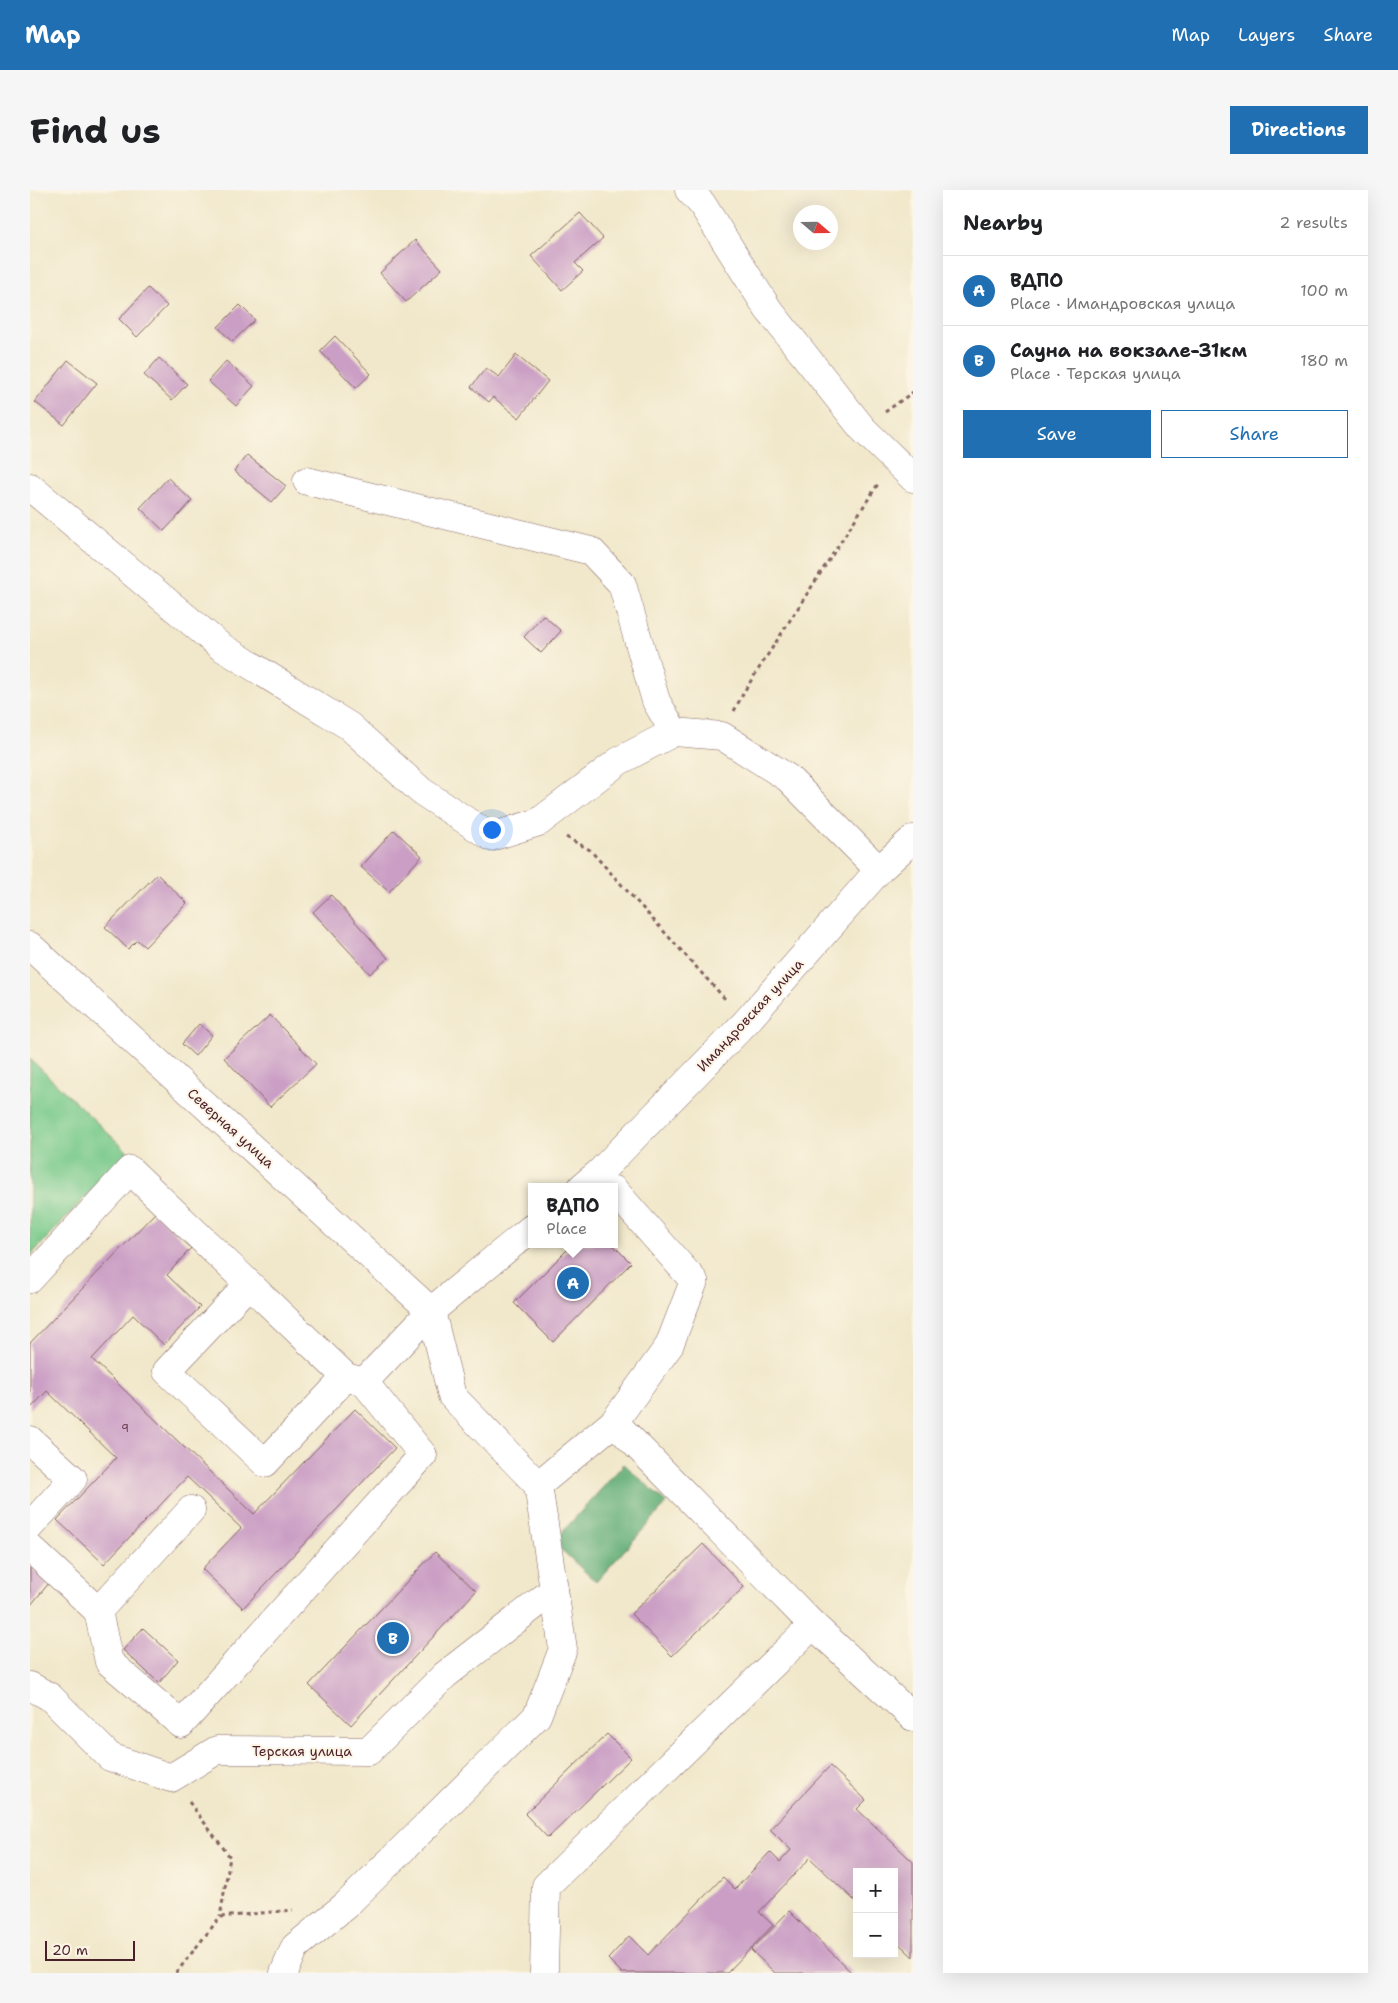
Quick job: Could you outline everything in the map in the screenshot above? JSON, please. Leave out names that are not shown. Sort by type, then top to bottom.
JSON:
[{"type":"street","points":[[690,190],[702,204],[768,309],[862,428],[904,469]]},
{"type":"street","points":[[307,481],[591,551],[622,584],[656,701],[674,732]]},
{"type":"street","points":[[30,487],[220,646],[349,726],[421,791],[491,837],[539,822],[619,761],[674,732],[722,736],[788,778],[879,870]]},
{"type":"street","name":"Имандровская улица","points":[[603,1183],[879,870],[913,838]]},
{"type":"street","name":"Северная улица","points":[[31,948],[432,1311]]},
{"type":"street","points":[[30,1279],[130,1170],[249,1284],[355,1380],[423,1455],[181,1724],[109,1662],[98,1611],[30,1548]]},
{"type":"street","points":[[538,1485],[614,1422],[669,1346],[694,1281],[618,1201]]},
{"type":"street","points":[[249,1284],[167,1371],[264,1463],[432,1311],[528,1231]]},
{"type":"street","points":[[284,1973],[295,1947],[346,1905],[537,1716],[562,1649],[538,1485],[452,1396],[432,1311]]},
{"type":"street","points":[[614,1422],[813,1625],[913,1717]]},
{"type":"street","points":[[30,1440],[73,1479],[30,1526]]},
{"type":"street","points":[[98,1611],[191,1510]]},
{"type":"street","name":"Терская улица","points":[[171,1778],[217,1750],[369,1751],[445,1675],[554,1590]]},
{"type":"street","points":[[544,1973],[546,1886],[813,1625]]},
{"type":"street","points":[[30,1686],[50,1696],[110,1757],[171,1778]]},
{"type":"path","points":[[722,736],[745,690],[904,469]]},
{"type":"path","points":[[539,822],[590,850],[746,1022]]},
{"type":"path","points":[[171,1778],[230,1857],[220,1917],[176,1973]]},
{"type":"path","points":[[220,1917],[298,1910]]},
{"type":"green space","points":[[30,1059],[128,1152],[30,1256]]},
{"type":"green space","points":[[624,1464],[667,1503],[596,1582],[553,1542]]},
{"type":"building","points":[[580,213],[603,238],[575,263],[583,271],[562,290],[531,256]]},
{"type":"building","points":[[415,240],[442,269],[406,302],[380,273]]},
{"type":"building","points":[[148,288],[167,306],[137,337],[119,319]]},
{"type":"building","points":[[240,305],[255,320],[232,342],[218,327]]},
{"type":"building","points":[[335,336],[371,374],[356,388],[320,351]]},
{"type":"building","points":[[516,355],[548,381],[519,418],[493,397],[489,402],[471,387],[486,368],[499,377]]},
{"type":"building","points":[[159,358],[187,384],[172,400],[144,375]]},
{"type":"building","points":[[68,360],[97,383],[64,425],[35,402]]},
{"type":"building","points":[[226,361],[254,386],[236,406],[208,381]]},
{"type":"building","points":[[247,455],[286,486],[272,502],[234,471]]},
{"type":"building","points":[[168,478],[192,501],[164,531],[140,508]]},
{"type":"building","points":[[543,615],[561,631],[541,653],[524,637]]},
{"type":"building","points":[[394,830],[422,856],[389,892],[361,867]]},
{"type":"building","points":[[157,874],[187,903],[145,947],[137,940],[128,949],[105,927]]},
{"type":"building","points":[[331,895],[388,958],[370,974],[313,912]]},
{"type":"building","points":[[270,1015],[316,1064],[270,1107],[224,1058]]},
{"type":"building","points":[[199,1024],[212,1035],[195,1056],[182,1044]]},
{"type":"building","points":[[155,1213],[191,1248],[167,1275],[200,1307],[164,1345],[133,1315],[92,1359],[254,1514],[355,1409],[395,1448],[243,1608],[202,1569],[241,1528],[187,1477],[104,1564],[57,1520],[116,1458],[47,1391],[30,1409],[30,1343]]},
{"type":"building","points":[[569,1248],[616,1248],[631,1263],[553,1342],[514,1303]]},
{"type":"building","points":[[703,1544],[744,1587],[672,1656],[631,1614]]},
{"type":"building","points":[[435,1552],[476,1591],[351,1725],[309,1685]]},
{"type":"building","points":[[30,1567],[49,1583],[30,1606]]},
{"type":"building","points":[[143,1628],[178,1660],[159,1683],[123,1650]]},
{"type":"building","points":[[607,1734],[631,1758],[548,1838],[525,1814]]},
{"type":"building","points":[[830,1766],[866,1800],[857,1809],[913,1862],[913,1957],[898,1943],[898,1868],[853,1868],[853,1899],[810,1858],[759,1912],[773,1925],[727,1973],[620,1973],[608,1959],[629,1936],[648,1955],[723,1877],[735,1889],[770,1852],[780,1862],[791,1850],[770,1829]]},
{"type":"building","points":[[789,1911],[852,1973],[775,1973],[751,1950]]},
{"type":"place","name":"ВДПО","points":[[573,1283]]},
{"type":"place","name":"Сауна на вокзале-31км","points":[[393,1638]]}]
